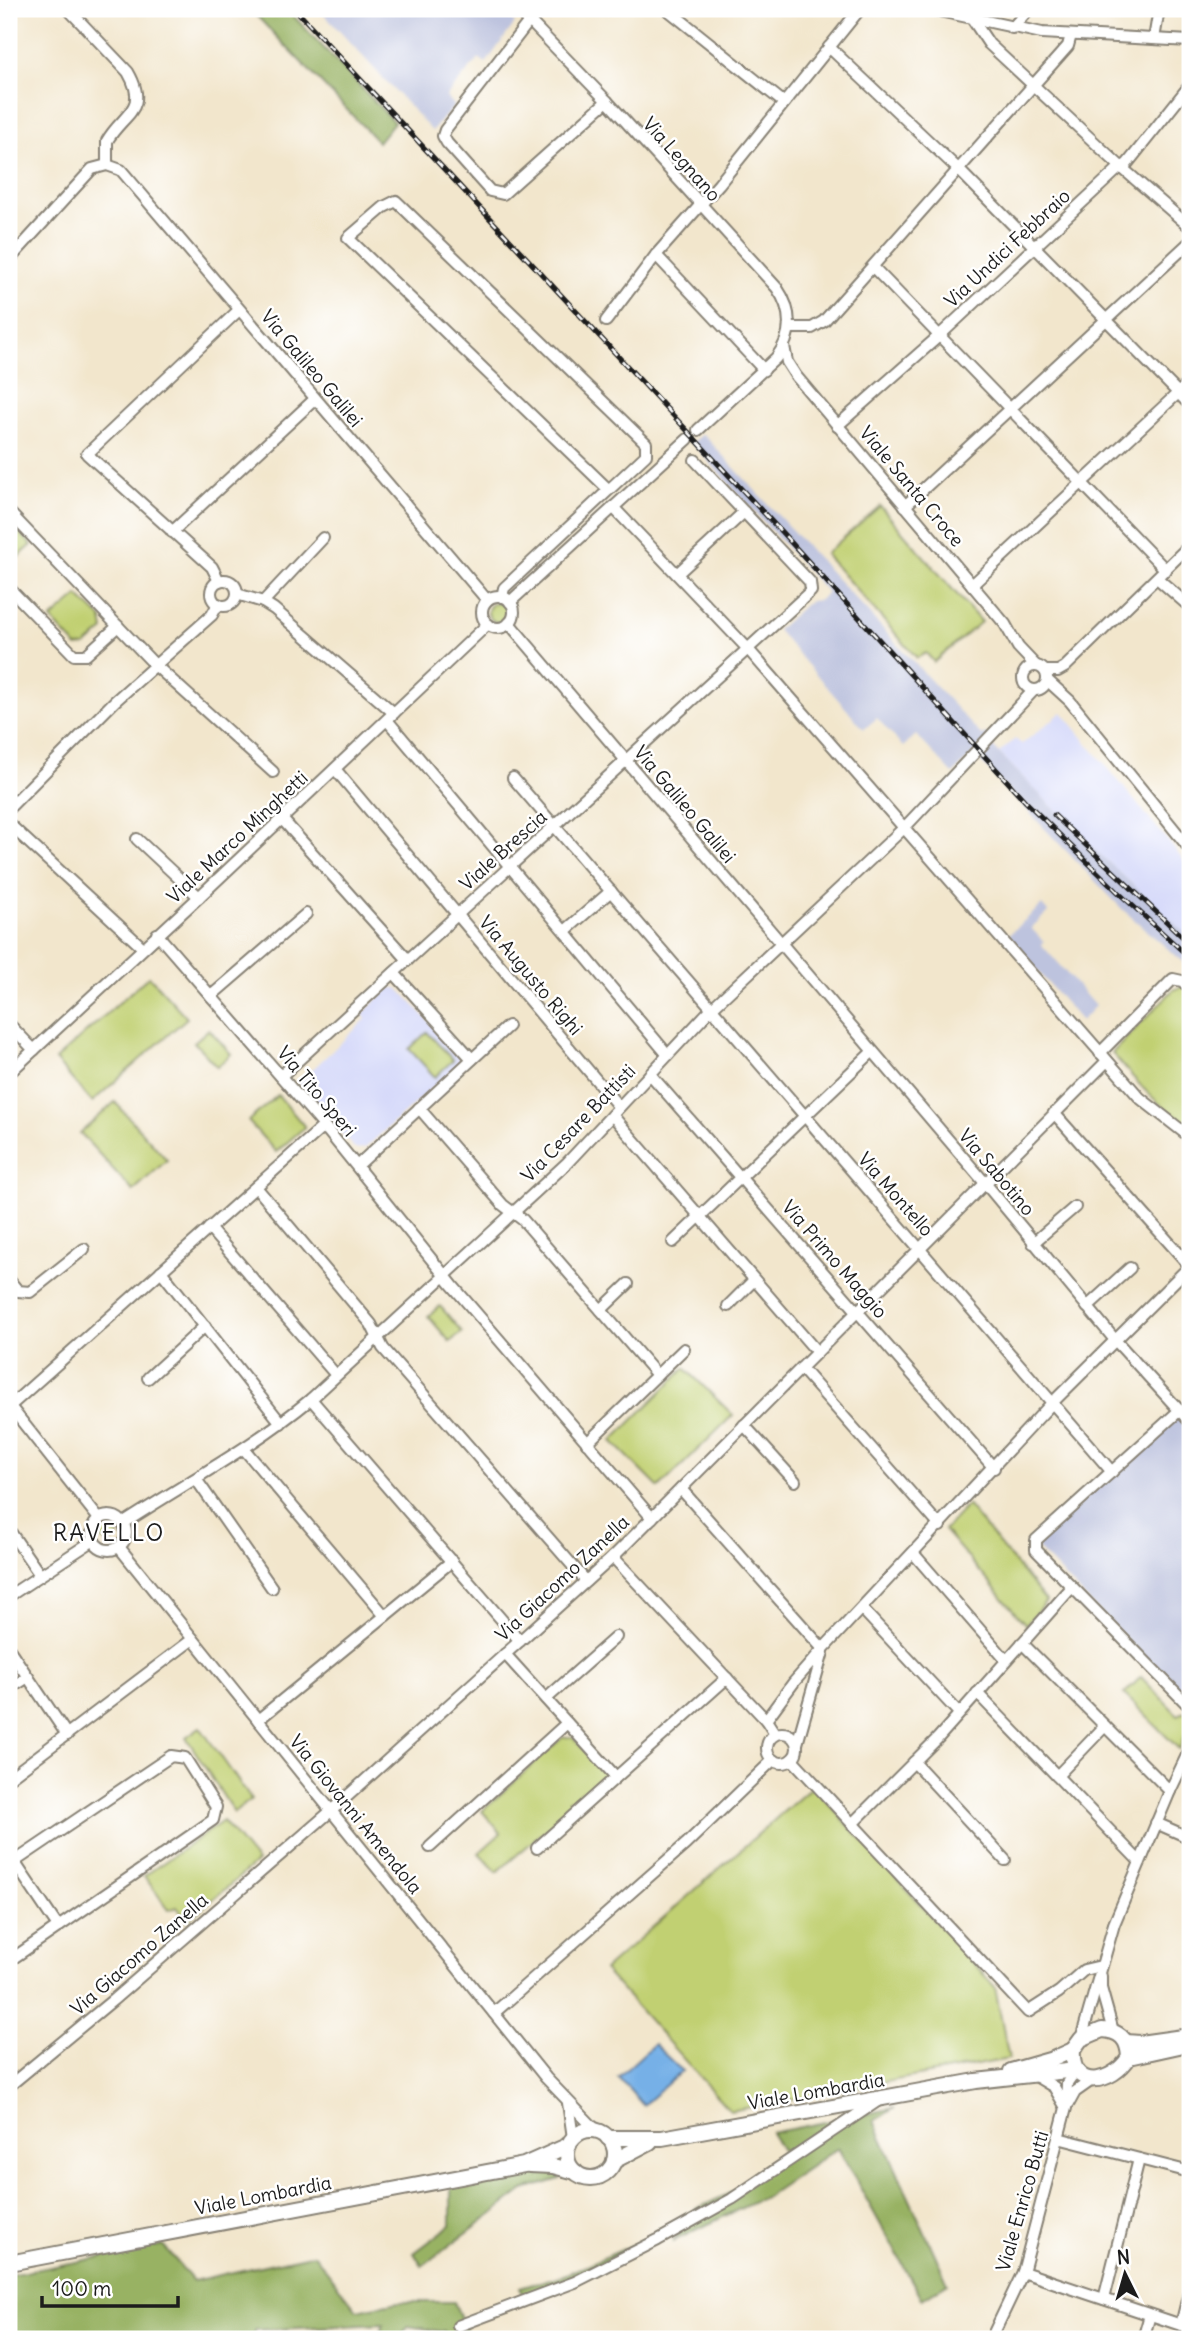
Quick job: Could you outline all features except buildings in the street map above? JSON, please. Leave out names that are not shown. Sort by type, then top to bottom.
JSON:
[{"type":"main road","points":[[1102,2030],[1113,2031],[1120,2034],[1126,2042],[1129,2057],[1123,2067],[1112,2076],[1092,2080],[1082,2077],[1076,2070],[1077,2045],[1090,2034],[1102,2030]]},
{"type":"main road","points":[[1126,2042],[1140,2043],[1190,2036]]},
{"type":"main road","points":[[1129,2057],[1190,2044]]},
{"type":"main road","name":"Viale Lombardia","points":[[976,2081],[1053,2059],[1077,2045]]},
{"type":"main road","name":"Viale Lombardia","points":[[9,2263],[524,2165],[553,2166],[585,2177],[595,2177],[605,2173],[614,2161],[636,2147],[662,2138],[976,2081],[1076,2070]]},
{"type":"main road","name":"Viale Lombardia","points":[[524,2165],[587,2130],[603,2134],[662,2138]]},
{"type":"main road","points":[[603,2134],[614,2151],[614,2161]]},
{"type":"main road","points":[[571,2141],[568,2160],[576,2172]]},
{"type":"street","points":[[9,260],[88,173],[96,167],[107,165],[107,141],[133,112],[137,95],[128,72],[68,9]]},
{"type":"street","name":"Via Legnano","points":[[518,9],[528,14],[777,288],[789,311],[789,328],[784,346]]},
{"type":"street","points":[[542,9],[528,14],[445,130],[443,136],[447,144],[491,191],[499,195],[507,192],[607,101]]},
{"type":"street","points":[[667,9],[783,102]]},
{"type":"street","points":[[606,321],[656,255],[701,205],[860,9]]},
{"type":"street","points":[[930,9],[1012,28],[1071,35],[1190,41]]},
{"type":"street","points":[[1012,28],[1029,9]]},
{"type":"street","points":[[1154,39],[1159,9]]},
{"type":"street","points":[[972,20],[989,44],[1121,167],[1188,220]]},
{"type":"street","points":[[789,328],[812,328],[824,321],[1035,85],[1068,46],[1071,35]]},
{"type":"street","points":[[829,47],[959,170],[1190,405]]},
{"type":"street","name":"Via Undici Febbraio","points":[[837,426],[1127,164],[1190,85]]},
{"type":"street","name":"Via Galileo Galilei","points":[[107,165],[117,167],[125,174],[487,600]]},
{"type":"street","points":[[609,490],[348,238],[384,207],[396,201],[646,443],[646,455],[609,490],[504,588],[506,599],[514,611],[509,624],[501,628],[488,624],[484,620],[482,610],[487,600],[506,599],[688,439]]},
{"type":"street","points":[[905,506],[1190,242]]},
{"type":"street","points":[[656,255],[764,370]]},
{"type":"street","points":[[873,267],[1082,484],[1190,607]]},
{"type":"street","points":[[219,581],[212,567],[87,454],[239,310]]},
{"type":"street","points":[[698,430],[764,370],[784,346]]},
{"type":"street","name":"Viale Santa Croce","points":[[784,346],[791,370],[1004,624],[1018,647],[1070,701],[1190,849]]},
{"type":"street","points":[[972,585],[1190,382]]},
{"type":"street","points":[[172,532],[315,399]]},
{"type":"street","points":[[677,574],[744,512],[695,460]]},
{"type":"street","points":[[613,507],[747,648],[1140,1098],[1190,1137]]},
{"type":"street","points":[[9,512],[155,665],[273,772]]},
{"type":"street","name":"Viale Brescia","points":[[281,1076],[811,591],[810,582],[744,512]]},
{"type":"street","points":[[263,602],[323,538]]},
{"type":"street","points":[[1024,672],[1029,667],[1042,672],[1058,671],[1065,667],[1190,545]]},
{"type":"street","points":[[219,581],[230,581],[236,587],[237,594],[230,604],[218,604],[211,594],[213,586],[219,581]]},
{"type":"street","points":[[9,588],[74,655],[86,655],[118,626]]},
{"type":"street","points":[[237,594],[263,602],[390,717],[510,867],[668,1055]]},
{"type":"street","points":[[9,808],[115,702],[212,615],[218,604]]},
{"type":"street","name":"Viale Marco Minghetti","points":[[9,1073],[488,624]]},
{"type":"street","name":"Via Galileo Galilei","points":[[509,624],[779,943]]},
{"type":"street","name":"Viale Santa Croce","points":[[1018,647],[1024,672],[1032,688]]},
{"type":"street","name":"Via Cesare Battisti","points":[[124,1523],[243,1449],[311,1399],[567,1163],[712,1008],[905,827],[985,744],[1032,688],[1044,687],[1042,672]]},
{"type":"street","points":[[1032,688],[1070,701]]},
{"type":"street","name":"Via Augusto Righi","points":[[335,769],[458,915],[700,1217],[817,1352]]},
{"type":"street","name":"Via Montello","points":[[513,778],[1112,1472]]},
{"type":"street","points":[[282,819],[408,960]]},
{"type":"street","points":[[9,824],[143,948]]},
{"type":"street","points":[[137,839],[199,897]]},
{"type":"street","points":[[565,931],[611,891]]},
{"type":"street","points":[[211,996],[306,914]]},
{"type":"street","name":"Via Tito Speri","points":[[157,934],[324,1126],[445,1275],[652,1518]]},
{"type":"street","name":"Via Sabotino","points":[[779,943],[985,1183],[1115,1340],[1190,1422]]},
{"type":"street","points":[[394,973],[472,1059]]},
{"type":"street","name":"Via Giacomo Zanella","points":[[9,2086],[113,2000],[331,1811],[613,1557],[1054,1113],[1173,979],[1182,981],[1190,988]]},
{"type":"street","points":[[9,1024],[34,1049]]},
{"type":"street","points":[[357,1166],[508,1026]]},
{"type":"street","points":[[673,1242],[872,1052]]},
{"type":"street","name":"Via Primo Maggio","points":[[650,1074],[994,1468]]},
{"type":"street","points":[[419,1108],[503,1205],[523,1220],[657,1375]]},
{"type":"street","points":[[766,1720],[823,1649],[1053,1402],[1190,1266],[1054,1113]]},
{"type":"street","points":[[99,1519],[9,1405],[324,1126]]},
{"type":"street","points":[[256,1187],[371,1324],[383,1348],[586,1581]]},
{"type":"street","points":[[1033,1243],[1075,1207]]},
{"type":"street","points":[[209,1228],[336,1376]]},
{"type":"street","points":[[9,1280],[18,1291],[30,1292],[84,1249]]},
{"type":"street","points":[[1087,1307],[1130,1268]]},
{"type":"street","points":[[161,1271],[281,1423]]},
{"type":"street","points":[[728,1306],[754,1280]]},
{"type":"street","points":[[601,1310],[628,1284]]},
{"type":"street","points":[[148,1378],[205,1326]]},
{"type":"street","points":[[587,1443],[684,1349]]},
{"type":"street","points":[[801,1368],[940,1526]]},
{"type":"street","points":[[311,1399],[520,1641]]},
{"type":"street","points":[[1180,1410],[1036,1541],[1036,1550],[1190,1707]]},
{"type":"street","points":[[744,1425],[795,1481]]},
{"type":"street","points":[[243,1449],[385,1616]]},
{"type":"street","points":[[195,1479],[272,1588]]},
{"type":"street","points":[[681,1489],[823,1649]]},
{"type":"street","points":[[112,1516],[124,1523],[126,1536],[119,1547],[105,1549],[94,1541],[93,1529],[99,1519],[112,1516]]},
{"type":"street","points":[[9,1530],[40,1575]]},
{"type":"street","points":[[9,1596],[94,1541]]},
{"type":"street","name":"Via Giovanni Amendola","points":[[119,1547],[568,2103],[603,2134]]},
{"type":"street","points":[[914,1553],[1006,1660]]},
{"type":"street","points":[[613,1557],[766,1720],[775,1734]]},
{"type":"street","points":[[258,1720],[452,1562]]},
{"type":"street","points":[[852,1824],[914,1762],[1072,1587]]},
{"type":"street","points":[[862,1609],[959,1713]]},
{"type":"street","points":[[546,1699],[616,1637]]},
{"type":"street","points":[[9,1779],[193,1639]]},
{"type":"street","points":[[1022,1643],[1170,1791]]},
{"type":"street","points":[[9,1649],[67,1735]]},
{"type":"street","points":[[797,1744],[788,1734],[775,1734],[766,1747],[773,1760],[783,1763],[792,1759],[796,1752],[823,1649]]},
{"type":"street","points":[[505,1654],[616,1777]]},
{"type":"street","points":[[9,1689],[27,1677]]},
{"type":"street","points":[[537,1848],[727,1678]]},
{"type":"street","points":[[977,1693],[1140,1862]]},
{"type":"street","points":[[430,1847],[567,1723]]},
{"type":"street","points":[[1057,1776],[1105,1726]]},
{"type":"street","points":[[1077,2045],[1114,1924],[1170,1791],[1189,1753]]},
{"type":"street","points":[[9,1961],[214,1820],[216,1807],[185,1758],[171,1755],[11,1858],[58,1927]]},
{"type":"street","points":[[792,1759],[1028,2012],[1052,1997],[1084,1970],[1101,1966]]},
{"type":"street","points":[[494,2013],[686,1844],[773,1760]]},
{"type":"street","points":[[914,1762],[1005,1860]]},
{"type":"street","points":[[1156,1823],[1190,1838]]},
{"type":"street","points":[[1101,1966],[1101,1988],[1113,2031]]},
{"type":"street","name":"Viale Enrico Butti","points":[[991,2339],[1023,2272],[1066,2108],[1067,2082],[1076,2070]]},
{"type":"street","points":[[1034,2076],[1054,2087],[1066,2108]]},
{"type":"street","points":[[1066,2108],[1075,2092],[1092,2080]]},
{"type":"street","points":[[458,2326],[575,2282],[659,2241],[732,2199],[881,2098]]},
{"type":"street","points":[[568,2103],[571,2141]]},
{"type":"street","points":[[1058,2138],[1190,2172]]},
{"type":"street","points":[[1104,2299],[1139,2159]]},
{"type":"street","points":[[1023,2272],[1185,2327],[1190,2288]]},
{"type":"street","points":[[1143,2339],[1150,2315]]},
{"type":"shaded area","points":[[319,9],[501,9],[515,23],[486,63],[479,58],[446,97],[454,106],[432,131]]},
{"type":"shaded area","points":[[703,434],[982,736],[985,734],[994,742],[992,746],[1095,850],[1190,937],[1190,968],[1122,909],[973,754],[953,774],[916,735],[903,747],[877,718],[864,729],[777,630],[809,601],[820,600],[827,592],[692,443]]},
{"type":"shaded area","points":[[1062,712],[1190,868],[1190,937],[1095,850],[999,753],[1015,739],[1022,744]]},
{"type":"shaded area","points":[[1042,905],[1048,912],[1031,928],[1044,942],[1042,945],[1095,1006],[1081,1021],[1007,936]]},
{"type":"shaded area","points":[[389,988],[398,988],[459,1053],[459,1064],[365,1148],[355,1149],[298,1083],[366,1019],[362,1014]]},
{"type":"shaded area","points":[[1180,1413],[1190,1424],[1190,1705],[1038,1549],[1038,1541]]},
{"type":"green space","points":[[250,9],[287,9],[394,122],[378,142]]},
{"type":"green space","points":[[880,506],[981,622],[934,662],[926,653],[917,658],[825,554]]},
{"type":"green space","points":[[9,523],[32,545],[9,565]]},
{"type":"green space","points":[[78,596],[102,619],[104,630],[85,646],[77,647],[51,619]]},
{"type":"green space","points":[[498,602],[505,605],[508,612],[505,619],[498,622],[491,619],[488,612],[491,605]]},
{"type":"green space","points":[[149,976],[187,1018],[92,1102],[55,1060]]},
{"type":"green space","points":[[1183,986],[1190,993],[1190,1125],[1157,1102],[1112,1053],[1173,990]]},
{"type":"green space","points":[[209,1029],[231,1054],[217,1067],[194,1042]]},
{"type":"green space","points":[[427,1032],[453,1060],[435,1077],[409,1049]]},
{"type":"green space","points":[[278,1095],[305,1127],[276,1152],[248,1121]]},
{"type":"green space","points":[[115,1102],[167,1160],[133,1191],[80,1133]]},
{"type":"green space","points":[[440,1306],[462,1332],[450,1342],[428,1316]]},
{"type":"green space","points":[[685,1368],[733,1415],[659,1488],[612,1441]]},
{"type":"green space","points":[[967,1505],[1046,1601],[1026,1625],[944,1530]]},
{"type":"green space","points":[[109,1524],[115,1527],[118,1533],[115,1539],[109,1542],[103,1539],[100,1533],[103,1527]]},
{"type":"green space","points":[[1141,1677],[1178,1715],[1185,1712],[1190,1717],[1190,1727],[1179,1749],[1124,1694]]},
{"type":"green space","points":[[200,1727],[251,1799],[234,1813],[186,1737]]},
{"type":"green space","points":[[563,1737],[573,1737],[604,1773],[602,1782],[497,1872],[479,1853],[501,1833],[482,1811]]},
{"type":"green space","points":[[813,1786],[995,1987],[1009,2059],[730,2111],[604,1970]]},
{"type":"green space","points":[[223,1821],[257,1862],[187,1921],[177,1907],[169,1910],[144,1876]]},
{"type":"green space","points":[[895,2108],[874,2121],[948,2283],[922,2299],[838,2148],[767,2196],[673,2241],[696,2209],[739,2189],[785,2155],[771,2133]]},
{"type":"green space","points":[[558,2169],[560,2179],[524,2190],[422,2266],[414,2253],[451,2225],[451,2187]]},
{"type":"green space","points":[[645,2240],[580,2275],[523,2298],[520,2288],[564,2275]]},
{"type":"green space","points":[[163,2245],[193,2281],[314,2254],[357,2310],[398,2302],[454,2302],[470,2339],[448,2339],[444,2332],[408,2326],[399,2339],[377,2339],[384,2324],[255,2330],[255,2339],[16,2339],[9,2275]]},
{"type":"water","points":[[654,2044],[682,2071],[643,2105],[618,2077]]},
{"type":"railway","points":[[295,9],[788,539],[1026,802],[1190,958]]},
{"type":"railway","points":[[1054,815],[1190,944]]},
{"type":"district","name":"RAVELLO","points":[[109,1533]]}]
